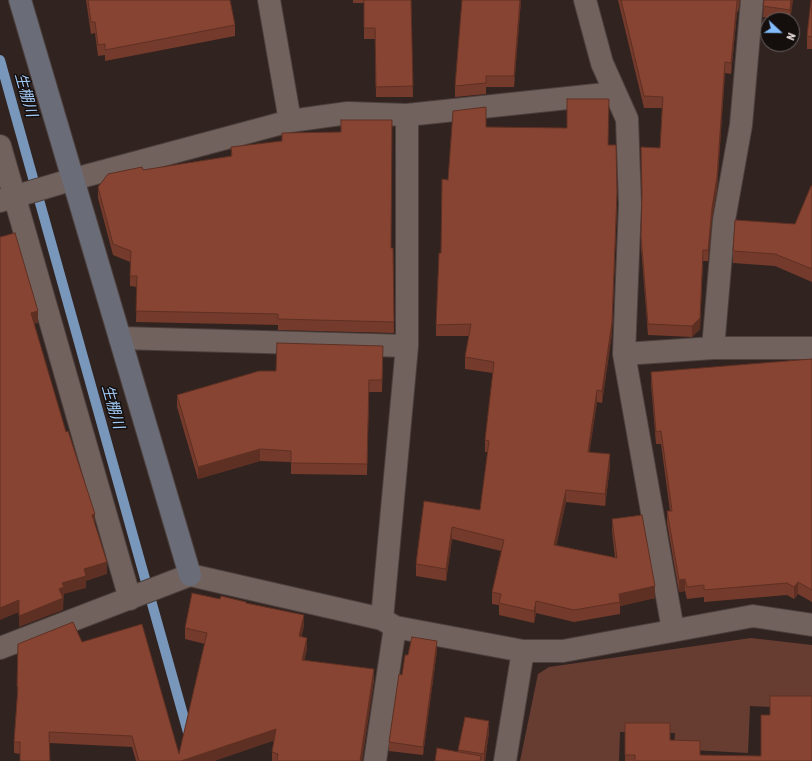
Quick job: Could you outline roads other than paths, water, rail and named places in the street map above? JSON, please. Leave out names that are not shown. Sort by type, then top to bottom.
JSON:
[{"type":"street","points":[[20,0],[190,575]]},
{"type":"street","points":[[269,0],[290,121]]},
{"type":"street","points":[[585,0],[602,63],[627,119],[630,204],[624,354],[673,630]]},
{"type":"street","points":[[713,348],[724,220],[741,125],[752,0]]},
{"type":"street","points":[[20,195],[290,121],[348,113],[407,115],[615,93]]},
{"type":"street","points":[[374,761],[388,623],[407,346],[407,115]]},
{"type":"street","points":[[0,146],[20,195],[135,598]]},
{"type":"street","points":[[120,338],[407,346]]},
{"type":"street","points":[[624,354],[713,348],[812,348]]},
{"type":"street","points":[[0,648],[135,598],[190,575],[388,623],[523,651],[564,651],[752,616],[812,625]]},
{"type":"street","points":[[505,761],[523,651]]},
{"type":"waterway","name":"生棚川","points":[[0,60],[196,761]]}]
